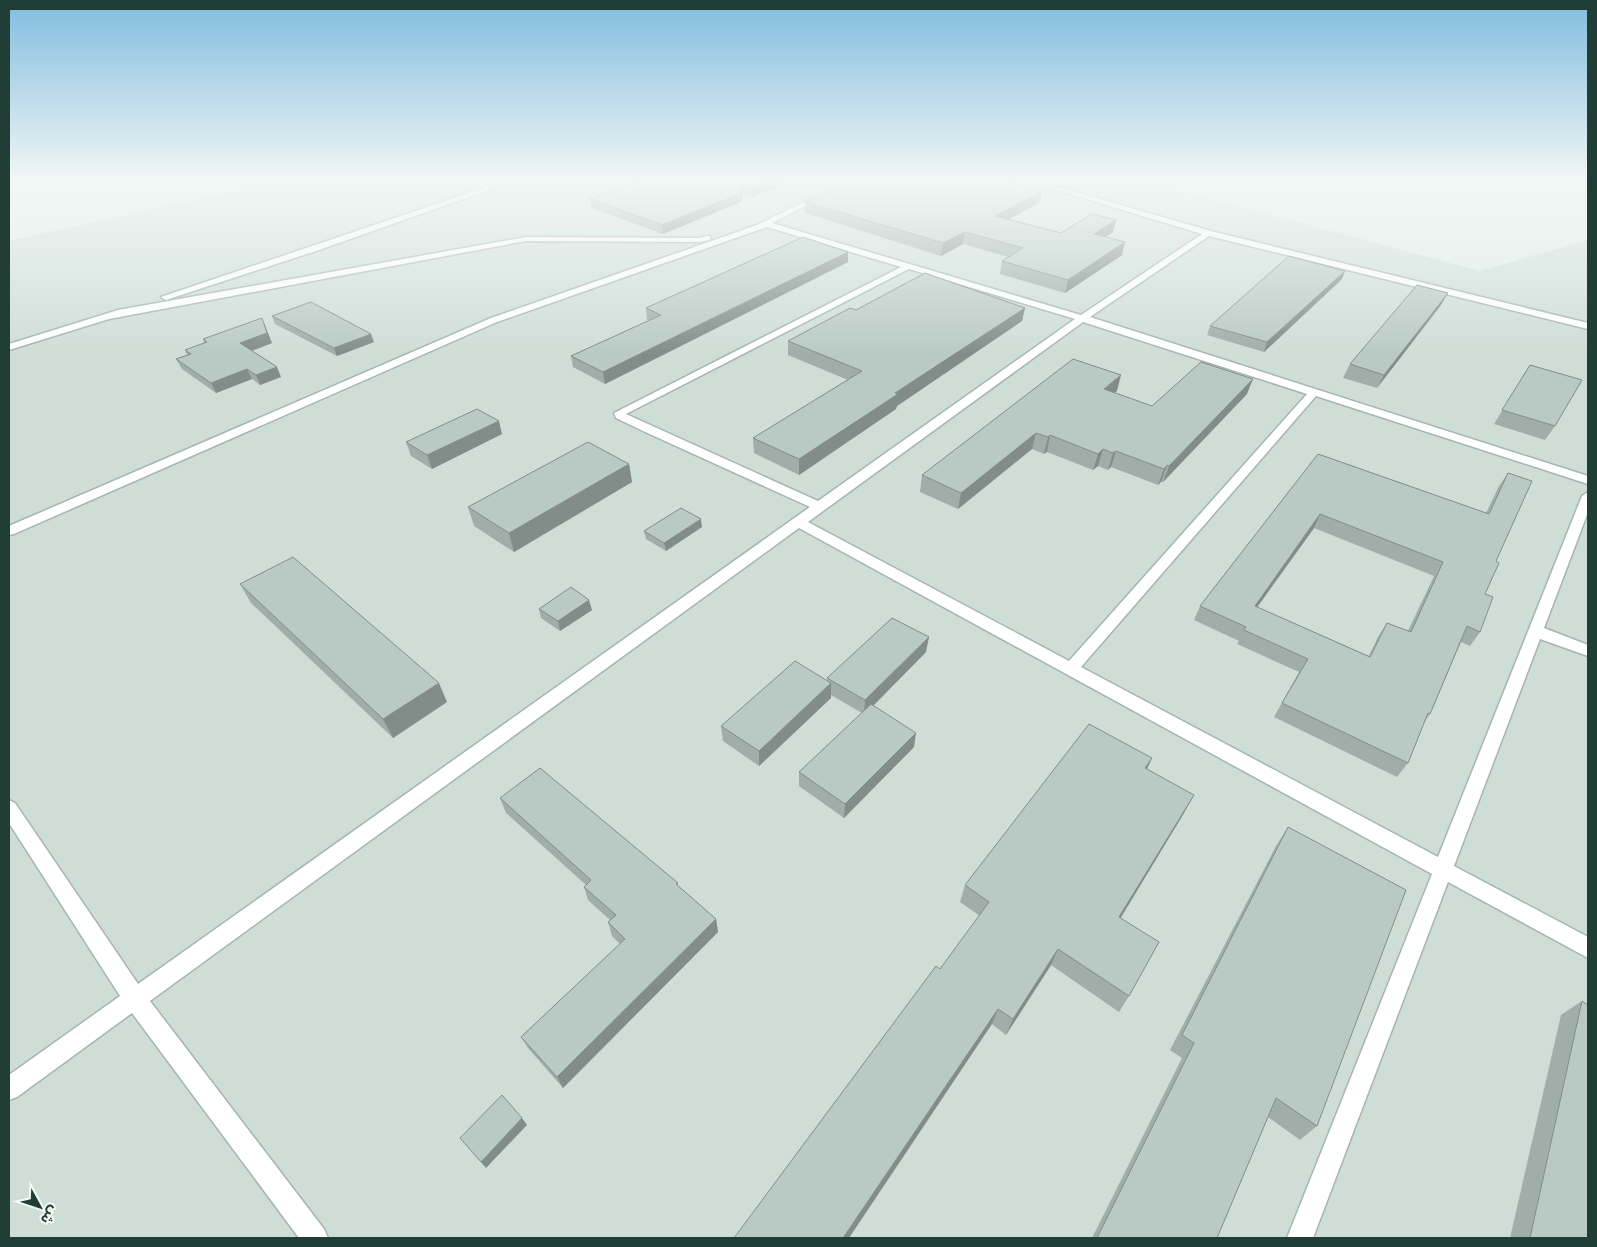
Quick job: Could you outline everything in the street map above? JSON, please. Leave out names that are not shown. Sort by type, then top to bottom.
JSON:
[{"type":"street","points":[[9,347],[341,239]]},
{"type":"street","points":[[109,316],[525,239]]},
{"type":"street","points":[[560,239],[703,239]]},
{"type":"street","points":[[9,531],[494,320],[724,239]]},
{"type":"street","points":[[818,239],[1082,318],[1588,480]]},
{"type":"street","points":[[9,1089],[818,506],[1082,318],[1199,239]]},
{"type":"street","points":[[1233,239],[1588,326]]},
{"type":"street","points":[[818,506],[647,429],[620,416],[620,412],[909,266]]},
{"type":"street","points":[[1072,669],[1314,392]]},
{"type":"street","points":[[1300,1238],[1588,496]]},
{"type":"street","points":[[798,522],[1588,948]]},
{"type":"street","points":[[1536,631],[1588,651]]},
{"type":"street","points":[[12,819],[135,999],[315,1238]]},
{"type":"shaded area","points":[[17,239],[1362,239],[1480,271],[1588,240],[1588,1238],[9,1238],[9,241]]},
{"type":"building","points":[[798,239],[810,239],[848,252],[603,372],[571,356],[661,315],[646,308]]},
{"type":"building","points":[[930,239],[951,239],[943,243]]},
{"type":"building","points":[[991,239],[1114,239],[1125,242],[1068,280],[1002,261],[1023,248]]},
{"type":"building","points":[[1289,256],[1345,271],[1267,342],[1210,326]]},
{"type":"building","points":[[925,273],[1025,308],[895,393],[898,394],[799,459],[753,438],[862,371],[788,341],[850,308],[856,310]]},
{"type":"building","points":[[1417,285],[1448,293],[1384,375],[1350,364]]},
{"type":"building","points":[[311,302],[371,334],[334,348],[272,316]]},
{"type":"building","points":[[262,318],[267,333],[240,343],[277,367],[256,375],[247,369],[211,383],[176,359],[191,354],[185,350],[207,342],[203,339]]},
{"type":"building","points":[[1073,359],[1121,375],[1104,389],[1152,406],[1201,362],[1253,379],[1164,469],[1116,451],[1113,453],[1103,449],[1098,454],[1050,435],[1048,437],[1036,433],[961,493],[922,475]]},
{"type":"building","points":[[1530,365],[1582,380],[1555,426],[1502,410]]},
{"type":"building","points":[[477,409],[499,421],[427,455],[406,442]]},
{"type":"building","points":[[588,442],[629,464],[509,533],[468,507]]},
{"type":"building","points":[[1318,454],[1489,514],[1508,473],[1532,481],[1496,561],[1499,563],[1485,594],[1493,597],[1480,632],[1467,626],[1408,763],[1282,703],[1308,659],[1244,630],[1246,627],[1200,606]],"holes":[[[1320,514],[1443,562],[1411,632],[1387,623],[1370,657],[1255,606]]]},
{"type":"building","points":[[681,508],[701,519],[664,543],[644,531]]},
{"type":"building","points":[[293,557],[439,683],[383,719],[240,584]]},
{"type":"building","points":[[571,587],[589,600],[558,621],[539,609]]},
{"type":"building","points":[[892,618],[929,637],[865,700],[827,678]]},
{"type":"building","points":[[795,661],[831,683],[759,751],[721,726]]},
{"type":"building","points":[[871,704],[916,733],[845,804],[799,772]]},
{"type":"building","points":[[1089,724],[1152,758],[1145,768],[1194,795],[1119,917],[1159,942],[1129,996],[1058,949],[1013,1019],[998,1009],[843,1238],[734,1238],[936,966],[940,969],[989,902],[965,885]]},
{"type":"building","points":[[540,768],[678,883],[676,884],[716,919],[557,1077],[521,1037],[625,939],[608,922],[616,915],[584,887],[591,880],[500,798]]},
{"type":"building","points":[[1288,827],[1406,890],[1317,1126],[1276,1098],[1217,1238],[1097,1238],[1194,1043],[1182,1035]]},
{"type":"building","points":[[1582,1001],[1588,1005],[1588,1238],[1530,1238]]},
{"type":"building","points":[[502,1095],[522,1118],[481,1162],[460,1138]]}]
